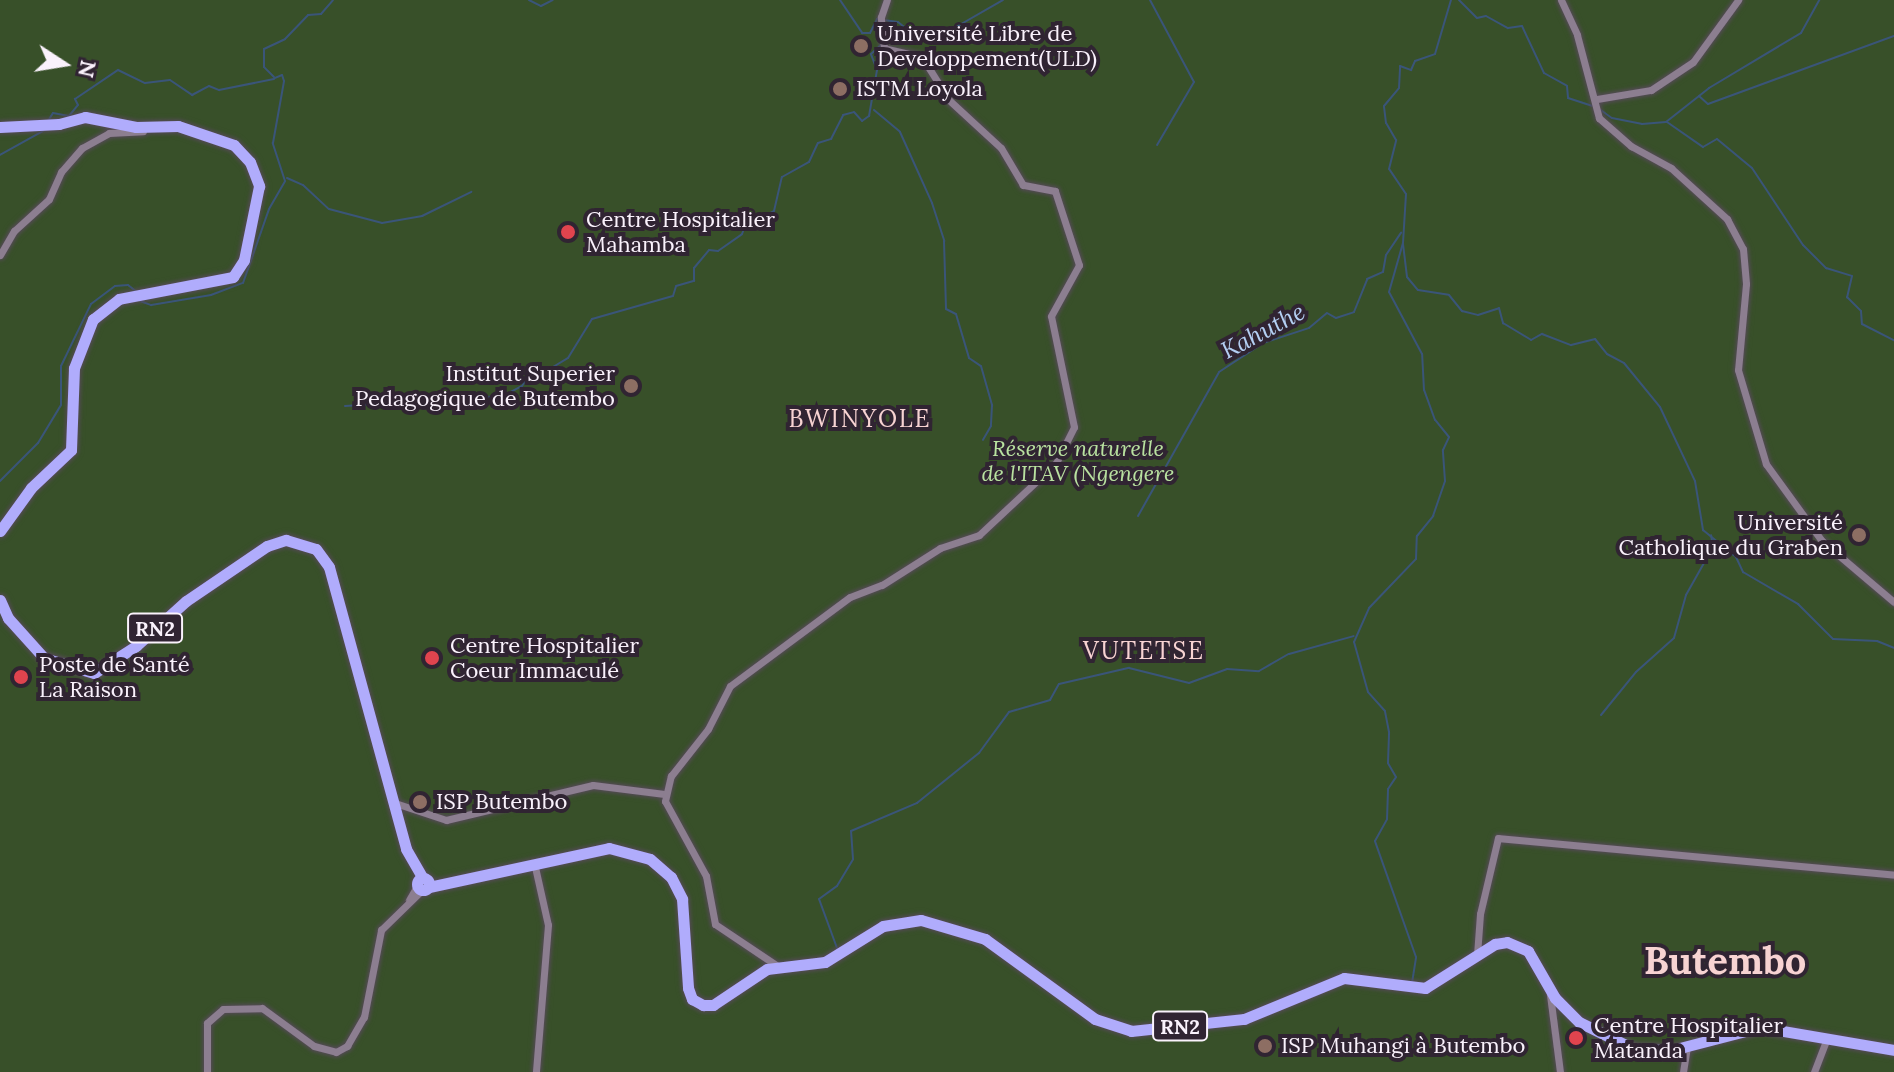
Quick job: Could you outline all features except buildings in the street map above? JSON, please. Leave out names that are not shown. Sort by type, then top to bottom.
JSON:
[{"type":"highway","points":[[0,127],[49,124],[85,117],[178,126],[234,145],[256,172],[258,197],[244,260],[233,277],[119,299],[87,327],[74,368],[71,450],[31,488],[0,531]]},
{"type":"highway","name":"RN2","points":[[0,600],[8,618],[44,658],[94,673],[136,646],[186,601],[267,546],[286,540],[316,549],[329,567],[413,866],[423,883],[535,867],[616,848],[650,859],[667,872],[682,899],[688,988],[699,1004],[713,1005],[757,974],[779,967],[825,962],[893,922],[928,921],[985,939],[1100,1022],[1143,1031],[1257,1015],[1314,986],[1344,978],[1425,988],[1495,944],[1518,944],[1533,957],[1547,984],[1579,1022],[1615,1043],[1652,1052],[1760,1027],[1894,1050]]},
{"type":"street","points":[[664,794],[730,686],[850,597],[882,585],[940,548],[979,535],[1056,463],[1074,427],[1051,316],[1079,265],[1055,191],[1023,185],[1001,148],[949,100],[922,57],[884,48],[881,20],[887,0]]},
{"type":"street","points":[[1561,0],[1596,105],[1631,146],[1671,168],[1735,231],[1746,268],[1740,383],[1766,464],[1822,541],[1894,602]]},
{"type":"street","points":[[1596,105],[1651,90],[1693,62],[1738,0]]},
{"type":"street","points":[[0,255],[14,231],[49,199],[61,172],[82,148],[109,133],[156,126]]},
{"type":"street","points":[[395,803],[446,820],[593,785],[664,794]]},
{"type":"street","points":[[664,794],[706,876],[715,924],[779,967]]},
{"type":"street","points":[[1477,955],[1480,914],[1498,838],[1894,875]]},
{"type":"street","points":[[535,867],[548,925],[536,1072]]},
{"type":"street","points":[[207,1072],[207,1023],[223,1009],[262,1008],[314,1046],[336,1052],[347,1046],[364,1017],[376,941],[423,883]]},
{"type":"street","points":[[1547,984],[1560,1072]]},
{"type":"street","points":[[1814,1072],[1826,1040]]},
{"type":"street","points":[[1683,1072],[1687,1046]]},
{"type":"green space","name":"Réserve naturelle de l'ITAV (Ngengere","points":[[0,0],[1894,0],[1894,1072],[0,1072]]},
{"type":"waterway","points":[[274,77],[264,67],[264,49],[285,39],[308,15],[321,14],[333,0]]},
{"type":"waterway","points":[[529,0],[541,6],[553,0]]},
{"type":"waterway","points":[[840,0],[862,33],[870,33],[877,19],[898,22],[915,36],[948,38],[954,37],[956,27],[1003,0]]},
{"type":"waterway","points":[[1150,0],[1194,82],[1157,145]]},
{"type":"waterway","points":[[1412,983],[1416,957],[1375,841],[1387,819],[1388,789],[1396,777],[1388,763],[1389,732],[1385,711],[1368,692],[1354,642],[1369,608],[1416,559],[1417,536],[1433,516],[1445,481],[1443,450],[1449,437],[1435,420],[1424,390],[1422,354],[1389,292],[1403,243],[1406,194],[1389,169],[1396,140],[1386,123],[1384,106],[1399,88],[1400,66],[1411,70],[1415,61],[1435,54],[1451,0]]},
{"type":"waterway","points":[[1459,0],[1477,18],[1486,16],[1508,28],[1522,26],[1544,73],[1567,86],[1568,98],[1592,106]]},
{"type":"waterway","points":[[1598,108],[1612,118],[1642,124],[1666,122],[1709,88],[1801,33],[1819,0]]},
{"type":"waterway","points":[[886,42],[910,32]]},
{"type":"waterway","points":[[1699,96],[1708,104],[1894,36]]},
{"type":"waterway","points":[[345,406],[503,396],[522,386],[532,371],[548,370],[568,358],[592,319],[673,296],[676,286],[694,281],[694,268],[709,250],[718,251],[742,234],[749,216],[757,220],[774,211],[782,177],[809,162],[818,143],[831,139],[843,115],[854,112],[862,121],[869,116],[877,70],[871,54],[881,45]]},
{"type":"waterway","points":[[48,121],[53,113],[69,116],[78,105],[75,99],[118,70],[145,83],[170,80],[192,95],[209,86],[219,90],[274,79]]},
{"type":"waterway","points":[[140,301],[151,305],[211,295],[243,283],[269,209],[285,181],[273,143],[284,81],[282,75],[275,78]]},
{"type":"waterway","points":[[874,110],[900,132],[932,203],[944,241],[946,309],[956,314],[969,358],[981,366],[992,405],[991,426],[983,440]]},
{"type":"waterway","points":[[1667,122],[1703,147],[1717,139],[1752,168],[1803,245],[1826,268],[1852,276],[1847,297],[1861,311],[1862,324],[1894,340]]},
{"type":"waterway","points":[[0,155],[43,131]]},
{"type":"waterway","points":[[287,178],[303,185],[329,209],[382,223],[422,216],[471,192]]},
{"type":"waterway","name":"Kahuthe","points":[[1138,516],[1219,372],[1263,343],[1309,328],[1327,313],[1336,318],[1354,312],[1367,279],[1383,272],[1386,255],[1401,233]]},
{"type":"waterway","points":[[1403,244],[1407,277],[1418,290],[1449,295],[1462,311],[1478,315],[1499,308],[1503,323],[1531,340],[1542,334],[1571,345],[1595,339],[1607,354],[1624,363],[1660,407],[1695,481],[1703,530],[1736,557],[1743,572],[1798,604],[1833,639],[1877,641],[1894,648]]},
{"type":"waterway","points":[[0,481],[38,443],[61,405],[61,366],[91,304],[115,286],[128,285],[137,292]]},
{"type":"waterway","points":[[1601,715],[1636,672],[1674,638],[1686,595],[1713,547],[1711,535]]},
{"type":"waterway","points":[[837,948],[819,899],[837,886],[853,859],[851,831],[917,803],[979,753],[1009,712],[1050,700],[1059,684],[1129,668],[1189,683],[1227,669],[1259,671],[1289,654],[1354,636]]},
{"type":"place","name":"Université Libre de Developpement(ULD)","points":[[861,46]]},
{"type":"place","name":"ISTM Loyola","points":[[840,89]]},
{"type":"place","name":"Centre Hospitalier Mahamba","points":[[568,232]]},
{"type":"place","name":"Institut Superier Pedagogique de Butembo","points":[[631,386]]},
{"type":"place","name":"Université Catholique du Graben","points":[[1859,535]]},
{"type":"place","name":"Centre Hospitalier Coeur Immaculé","points":[[432,658]]},
{"type":"place","name":"Poste de Santé La Raison","points":[[21,677]]},
{"type":"place","name":"ISP Butembo","points":[[420,802]]},
{"type":"place","name":"Centre Hospitalier Matanda","points":[[1576,1038]]},
{"type":"place","name":"ISP Muhangi à Butembo","points":[[1265,1046]]},
{"type":"district","name":"BWINYOLE","points":[[860,419]]},
{"type":"district","name":"VUTETSE","points":[[1144,651]]},
{"type":"district","name":"Butembo","points":[[1725,961]]}]
